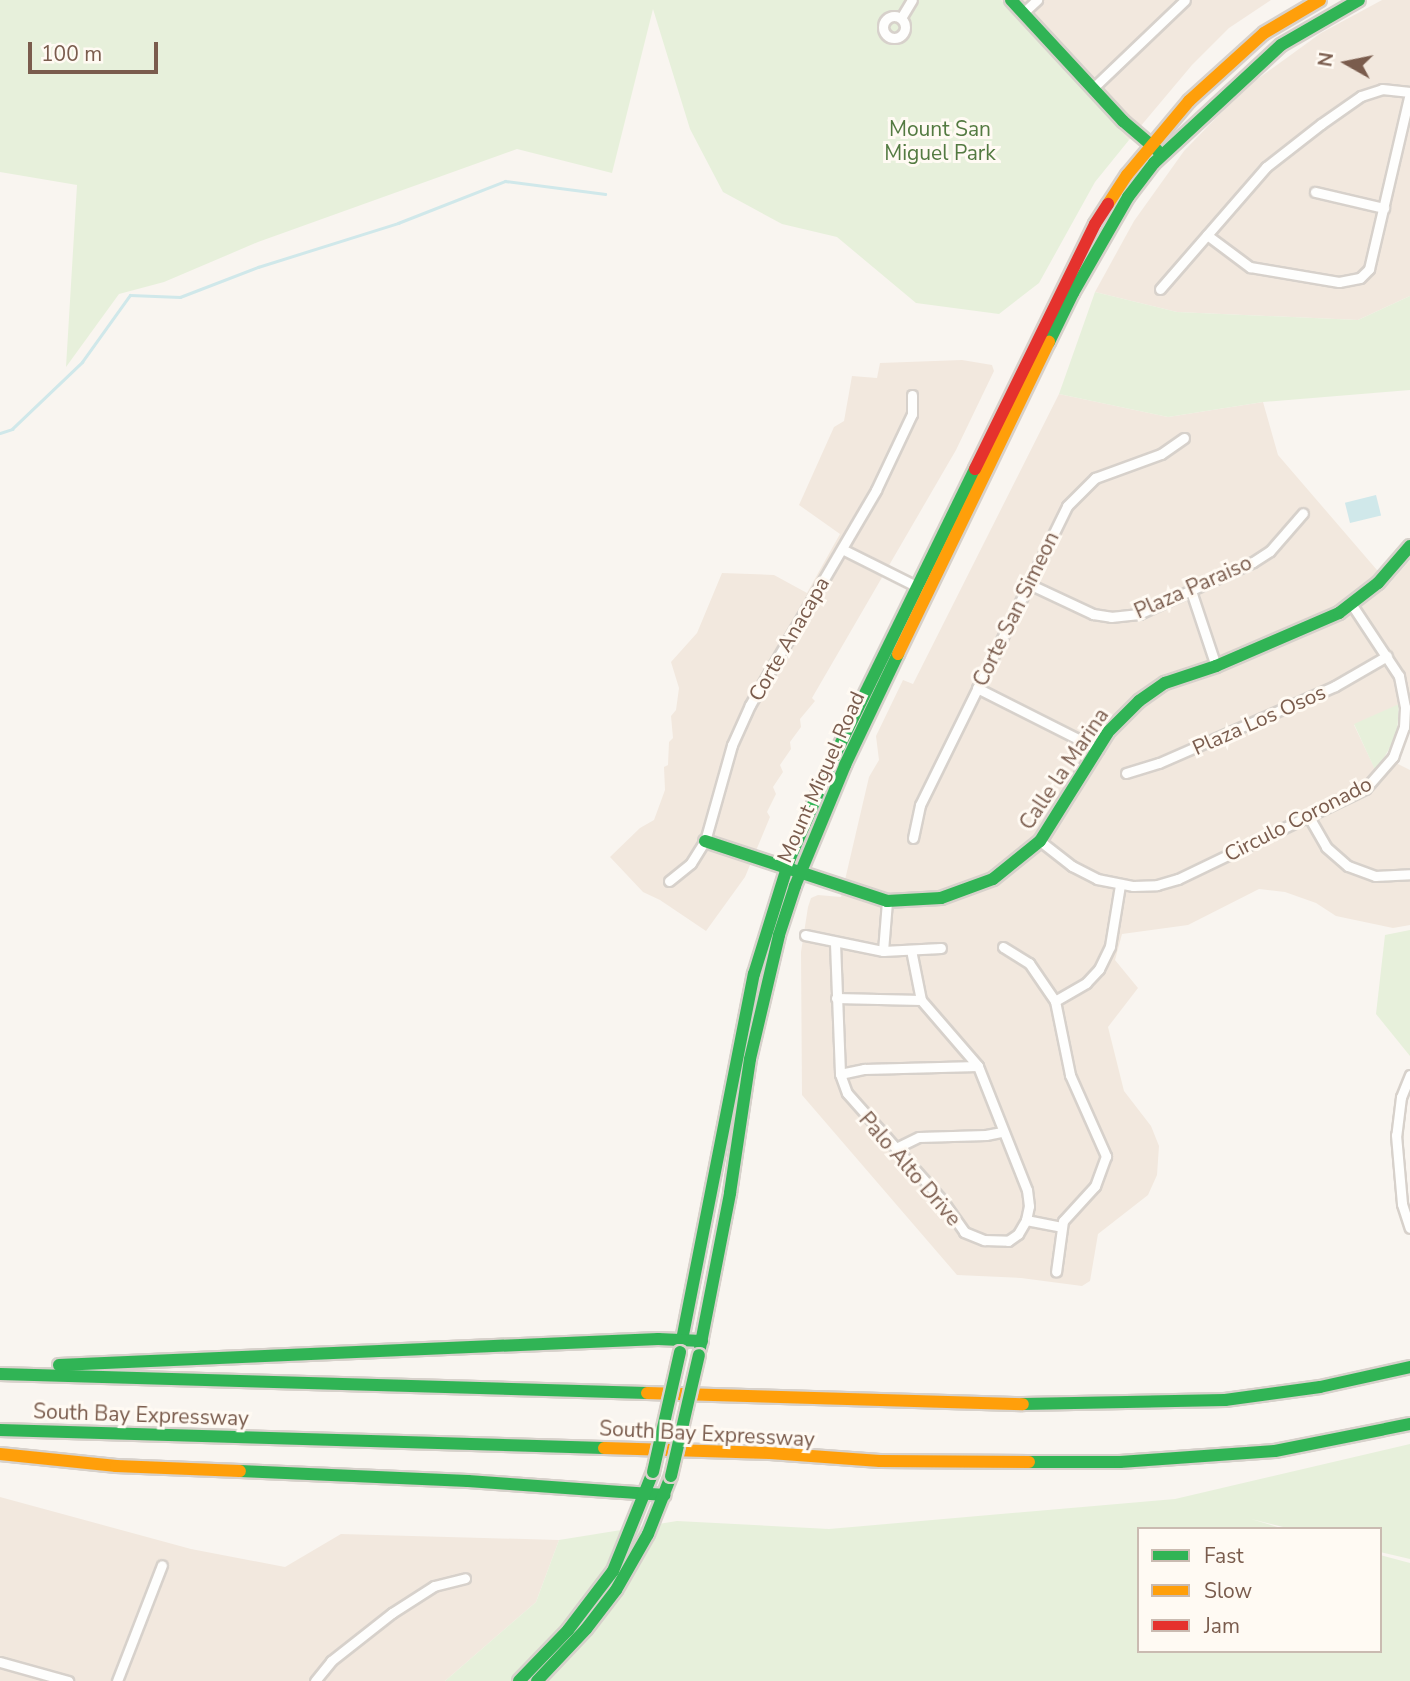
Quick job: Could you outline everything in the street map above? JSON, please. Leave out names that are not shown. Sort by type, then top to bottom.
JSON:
[{"type":"main road","points":[[1011,0],[1093,88],[1151,146],[1166,155]]},
{"type":"main road","name":"Mount Miguel Road","points":[[519,1681],[568,1630],[613,1571],[646,1493],[680,1346],[739,1043],[764,939],[786,870],[832,761],[915,586],[1074,261],[1127,175],[1189,101],[1264,33],[1320,0]]},
{"type":"main road","name":"Mount Miguel Road","points":[[537,1681],[586,1629],[616,1590],[643,1544],[665,1495],[702,1341],[728,1206],[750,1059],[779,935],[800,875],[845,765],[1097,247],[1128,197],[1154,163],[1166,155],[1201,116],[1282,45],[1359,0]]},
{"type":"main road","name":"Calle la Marina","points":[[705,841],[800,875],[887,901],[941,898],[993,879],[1040,841],[1117,722],[1152,691],[1165,682],[1216,666],[1320,623],[1352,605],[1390,571],[1410,546]]},
{"type":"main road","points":[[0,1366],[680,1346],[702,1341]]},
{"type":"main road","name":"South Bay Expressway","points":[[0,1374],[1040,1404],[1225,1400],[1320,1387],[1410,1367]]},
{"type":"main road","name":"South Bay Expressway","points":[[0,1430],[770,1453],[880,1461],[1120,1462],[1262,1452],[1410,1424]]},
{"type":"main road","points":[[0,1454],[116,1466],[421,1478],[665,1495]]},
{"type":"street","points":[[901,18],[912,0]]},
{"type":"street","points":[[1024,12],[1037,0]]},
{"type":"street","points":[[1093,88],[1185,0]]},
{"type":"street","points":[[1160,289],[1266,167],[1361,96],[1382,89],[1410,92],[1406,135],[1369,269],[1353,281],[1339,282],[1250,267],[1207,235]]},
{"type":"street","points":[[1315,192],[1384,208]]},
{"type":"street","name":"Corte Anacapa","points":[[669,881],[691,863],[705,841],[732,745],[750,705],[842,549],[912,414],[912,395]]},
{"type":"street","name":"Corte San Simeon","points":[[913,838],[920,805],[1067,506],[1095,478],[1161,454],[1184,438]]},
{"type":"street","name":"Plaza Paraiso","points":[[1029,584],[1083,611],[1111,617],[1147,611],[1270,551],[1303,513]]},
{"type":"street","points":[[842,549],[929,592]]},
{"type":"street","points":[[1191,591],[1216,666]]},
{"type":"street","name":"Circulo Coronado","points":[[1040,841],[1082,873],[1120,885],[1145,886],[1178,879],[1365,789],[1387,766],[1398,748],[1404,727],[1404,696],[1399,676],[1352,605]]},
{"type":"street","name":"Plaza Los Osos","points":[[1126,774],[1159,763],[1335,686],[1387,656]]},
{"type":"street","points":[[977,688],[1098,748]]},
{"type":"street","points":[[1309,817],[1326,847],[1348,866],[1375,876],[1410,874]]},
{"type":"street","points":[[1055,1001],[1086,983],[1099,970],[1110,946],[1120,885]]},
{"type":"street","points":[[883,951],[887,901]]},
{"type":"street","points":[[805,935],[883,951],[941,948]]},
{"type":"street","name":"Palo Alto Drive","points":[[835,943],[840,1074],[856,1106],[896,1148],[964,1232],[974,1237],[1008,1241],[1018,1234],[1026,1220]]},
{"type":"street","points":[[1003,947],[1029,963],[1055,1001],[1070,1075],[1106,1156],[1096,1186],[1065,1216],[1061,1227],[1056,1272]]},
{"type":"street","points":[[911,950],[921,1000],[978,1066],[1001,1132],[1027,1190],[1029,1206],[1026,1220],[1061,1227]]},
{"type":"street","points":[[836,998],[921,1000]]},
{"type":"street","points":[[840,1074],[864,1069],[978,1066]]},
{"type":"street","points":[[1410,1076],[1401,1097],[1396,1135],[1402,1204],[1410,1228]]},
{"type":"street","points":[[896,1148],[919,1137],[1001,1132]]},
{"type":"street","points":[[117,1681],[162,1565]]},
{"type":"street","points":[[315,1681],[331,1661],[391,1613],[434,1586],[465,1578]]},
{"type":"street","points":[[0,1662],[68,1681]]},
{"type":"shaded area","points":[[1001,0],[1271,0],[1229,28],[1192,65],[1129,140]]},
{"type":"shaded area","points":[[1382,0],[1410,0],[1410,296],[1358,320],[1177,312],[1095,292],[1134,221],[1184,151],[1245,88],[1321,33]]},
{"type":"shaded area","points":[[962,360],[992,365],[994,371],[956,450],[812,698],[815,701],[800,719],[801,727],[790,742],[791,749],[780,765],[783,772],[773,787],[776,794],[767,812],[770,817],[745,877],[706,931],[660,900],[643,892],[610,857],[640,828],[654,820],[665,790],[664,767],[668,765],[669,742],[673,738],[671,716],[676,710],[679,688],[671,662],[697,633],[722,573],[774,575],[807,593],[840,534],[799,505],[834,427],[844,421],[852,376],[877,378],[880,363]]},
{"type":"shaded area","points":[[1059,394],[1168,417],[1263,402],[1278,455],[1389,584],[1410,560],[1410,700],[1354,725],[1376,771],[1386,758],[1410,770],[1410,925],[1393,928],[1336,916],[1316,903],[1285,892],[1259,889],[1188,925],[1122,934],[1115,960],[1138,988],[1108,1027],[1124,1091],[1151,1126],[1159,1146],[1157,1175],[1148,1195],[1098,1234],[1090,1281],[1082,1286],[1021,1278],[957,1275],[802,1095],[801,952],[811,898],[818,895],[841,897],[869,777],[879,760],[876,736],[903,680],[913,684]]},
{"type":"shaded area","points":[[0,1497],[191,1549],[285,1567],[341,1534],[559,1540],[536,1602],[445,1681],[0,1681]]},
{"type":"green space","name":"Mount San Miguel Park","points":[[0,0],[1001,0],[1129,140],[1095,182],[1039,283],[999,314],[916,303],[837,237],[782,224],[723,192],[690,129],[653,9],[612,173],[517,149],[258,242],[164,282],[119,294],[66,367],[77,185],[0,172]]},
{"type":"green space","points":[[1095,292],[1177,312],[1358,320],[1410,296],[1410,390],[1263,402],[1168,417],[1059,394]]},
{"type":"green space","points":[[1399,704],[1397,735],[1376,772],[1354,724]]},
{"type":"green space","points":[[1410,930],[1410,1056],[1376,1014],[1385,935]]},
{"type":"green space","points":[[1410,1444],[1410,1559],[1382,1552],[1382,1527],[1283,1527],[1251,1519],[1277,1527],[1137,1527],[1137,1653],[1382,1653],[1382,1556],[1410,1563],[1410,1681],[445,1681],[536,1602],[559,1540],[677,1521],[829,1529],[1175,1499]]},
{"type":"water","points":[[1376,495],[1381,515],[1350,523],[1345,503]]},
{"type":"waterway","points":[[0,433],[12,429],[82,362],[130,295],[180,297],[258,267],[398,223],[505,181],[605,194]]},
{"type":"traffic: fast","points":[[1011,0],[1123,121],[1157,150]]},
{"type":"traffic: fast","points":[[1049,342],[1073,293],[1128,197],[1154,163],[1281,45],[1359,0]]},
{"type":"traffic: fast","points":[[681,1345],[754,974],[790,858],[832,761],[975,469]]},
{"type":"traffic: fast","points":[[705,841],[887,901],[941,898],[993,879],[1040,841],[1108,732],[1139,701],[1165,683],[1216,666],[1339,613],[1378,583],[1410,546]]},
{"type":"traffic: fast","points":[[700,1348],[730,1193],[750,1059],[779,935],[795,886],[845,765],[898,654]]},
{"type":"traffic: fast","points":[[59,1365],[658,1339],[702,1341]]},
{"type":"traffic: fast","points":[[653,1472],[680,1352]]},
{"type":"traffic: fast","points":[[671,1476],[699,1355]]},
{"type":"traffic: fast","points":[[1023,1404],[1225,1400],[1320,1387],[1410,1367]]},
{"type":"traffic: fast","points":[[0,1374],[647,1393]]},
{"type":"traffic: fast","points":[[1029,1462],[1120,1462],[1275,1451],[1410,1424]]},
{"type":"traffic: fast","points":[[0,1430],[604,1448]]},
{"type":"traffic: fast","points":[[240,1471],[468,1481],[665,1495]]},
{"type":"traffic: fast","points":[[519,1681],[568,1630],[613,1571],[653,1472]]},
{"type":"traffic: fast","points":[[537,1681],[586,1629],[616,1590],[648,1534],[671,1476]]},
{"type":"traffic: slow","points":[[1108,204],[1127,175],[1189,101],[1264,33],[1320,0]]},
{"type":"traffic: slow","points":[[898,654],[1049,342]]},
{"type":"traffic: slow","points":[[647,1393],[1023,1404]]},
{"type":"traffic: slow","points":[[604,1448],[770,1453],[880,1461],[1029,1462]]},
{"type":"traffic: slow","points":[[0,1454],[116,1466],[240,1471]]},
{"type":"traffic: jam","points":[[975,469],[1095,224],[1108,204]]}]
